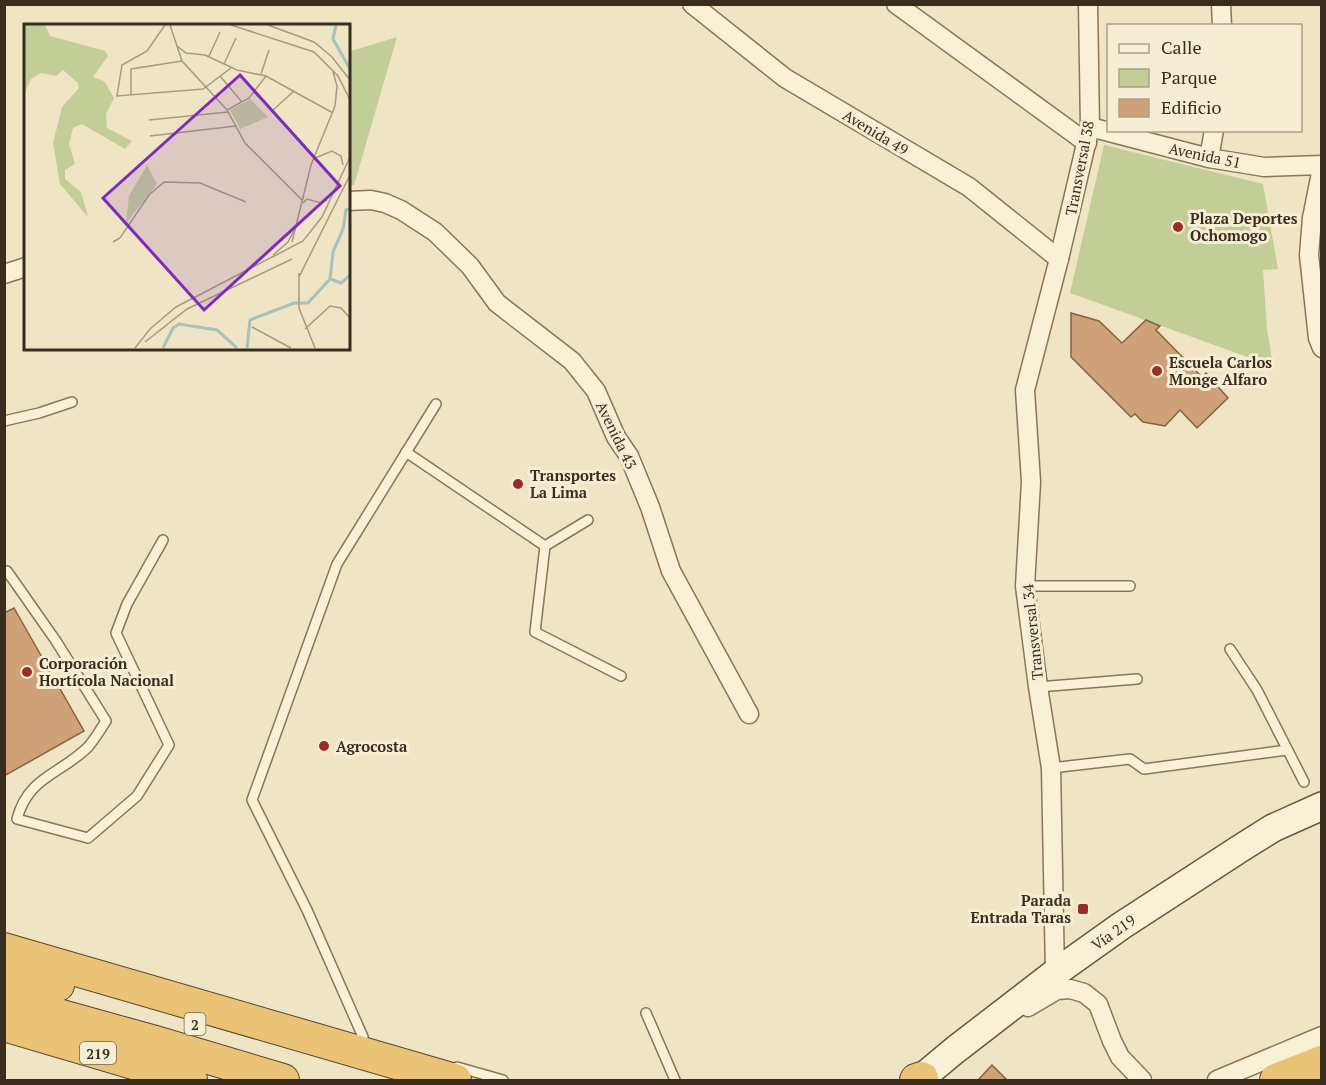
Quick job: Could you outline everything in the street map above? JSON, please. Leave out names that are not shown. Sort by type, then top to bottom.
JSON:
[{"type":"highway","points":[[7,953],[362,1042],[450,1072]]},
{"type":"highway","name":"2","points":[[7,953],[95,994],[384,1080]]},
{"type":"highway","name":"2","points":[[4,1000],[283,1080]]},
{"type":"highway","name":"219","points":[[4,1025],[191,1080]]},
{"type":"highway","points":[[1276,1080],[1322,1062]]},
{"type":"main road","name":"Vía 219","points":[[919,1080],[1065,966],[1166,896],[1274,828],[1316,811]]},
{"type":"street","name":"Avenida 49","points":[[692,4],[785,78],[969,187],[1059,259]]},
{"type":"street","name":"Avenida 51","points":[[896,4],[1089,135],[1264,167],[1322,166]]},
{"type":"street","name":"Transversal 38","points":[[1059,259],[1089,135],[1088,4]]},
{"type":"street","points":[[1221,4],[1222,24]]},
{"type":"street","points":[[1209,158],[1214,132]]},
{"type":"street","points":[[1322,166],[1312,218],[1309,255],[1318,338],[1322,348]]},
{"type":"street","name":"Avenida 43","points":[[350,201],[371,200],[385,203],[435,232],[470,266],[497,303],[572,361],[596,391],[616,437],[629,456],[650,507],[671,571],[748,714]]},
{"type":"street","name":"Transversal 34","points":[[1059,259],[1025,390],[1031,482],[1025,586],[1051,768],[1065,966]]},
{"type":"street","points":[[4,274],[24,268]]},
{"type":"street","points":[[955,1050],[1057,990],[1070,989],[1084,993],[1098,1004],[1120,1057],[1142,1080]]},
{"type":"street","points":[[1217,1080],[1322,1036]]},
{"type":"lane","points":[[4,421],[72,402]]},
{"type":"lane","points":[[362,1042],[307,910],[252,800],[337,564],[436,404]]},
{"type":"lane","points":[[406,453],[545,546]]},
{"type":"lane","points":[[545,546],[588,520]]},
{"type":"lane","points":[[4,572],[7,571],[56,641],[105,721],[87,747],[32,789],[21,802],[17,819],[88,838],[137,796],[169,745],[116,633],[127,604],[163,540]]},
{"type":"lane","points":[[545,546],[535,632],[621,676]]},
{"type":"lane","points":[[1025,586],[1130,586]]},
{"type":"lane","points":[[1230,649],[1257,690],[1304,782]]},
{"type":"lane","points":[[1038,687],[1137,679]]},
{"type":"lane","points":[[1051,768],[1130,759],[1144,769],[1287,750]]},
{"type":"lane","points":[[646,1013],[675,1080]]},
{"type":"lane","points":[[450,1072],[503,1080]]},
{"type":"green space","points":[[397,37],[354,185],[350,186],[350,51]]},
{"type":"green space","name":"Plaza Deportes Ochomogo","points":[[1104,145],[1263,184],[1278,269],[1263,270],[1267,329],[1273,366],[1070,293]]},
{"type":"building","points":[[1071,313],[1099,321],[1122,343],[1146,320],[1160,326],[1156,330],[1202,377],[1206,373],[1228,398],[1197,428],[1180,410],[1165,426],[1143,422],[1135,414],[1131,417],[1071,357]]},
{"type":"building","name":"Corporación Hortícola Nacional","points":[[14,608],[84,731],[4,776],[4,613]]},
{"type":"building","points":[[992,1065],[1007,1080],[978,1080]]},
{"type":"place","name":"Plaza Deportes Ochomogo","points":[[1178,227]]},
{"type":"place","name":"Escuela Carlos Monge Alfaro","points":[[1157,371]]},
{"type":"place","name":"Transportes La Lima","points":[[518,484]]},
{"type":"place","name":"Corporación Hortícola Nacional","points":[[27,672]]},
{"type":"place","name":"Agrocosta","points":[[324,746]]},
{"type":"place","name":"Parada Entrada Taras","points":[[1083,909]]}]
